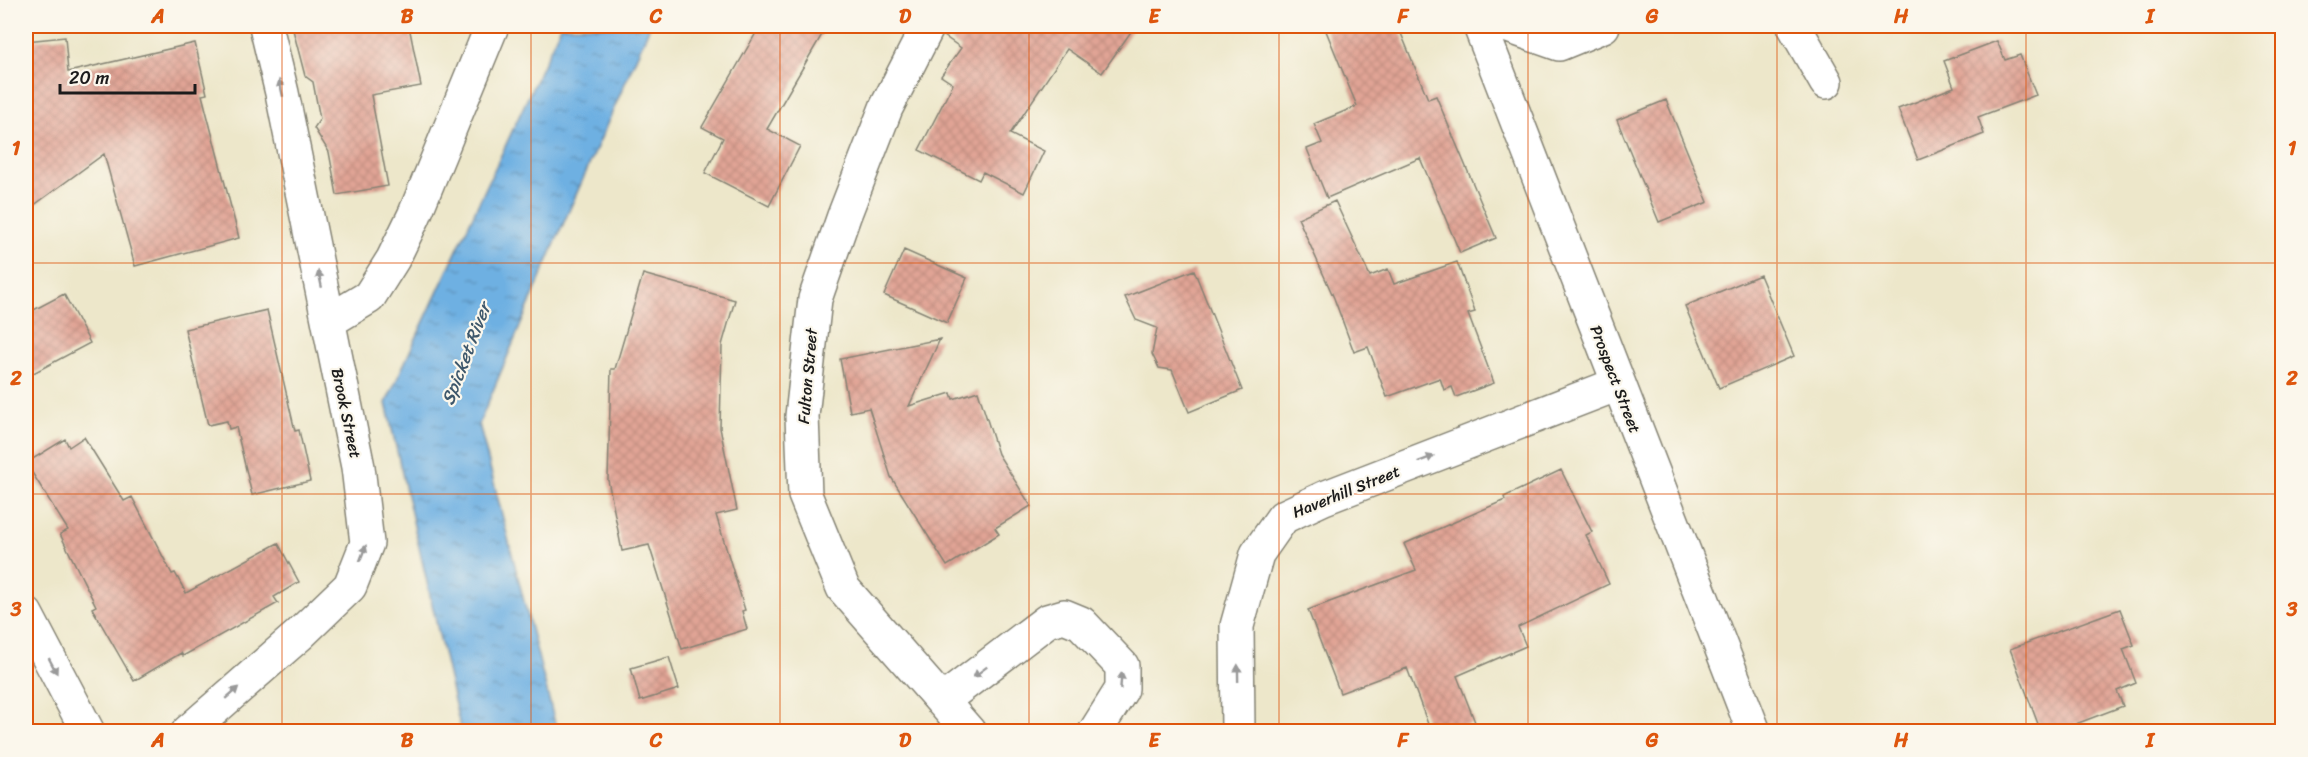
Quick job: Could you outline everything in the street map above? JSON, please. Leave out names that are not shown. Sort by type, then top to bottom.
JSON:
[{"type":"street","name":"Brook Street","points":[[188,732],[299,635],[350,586],[367,543],[358,467],[282,93],[266,26]]},
{"type":"street","points":[[329,321],[369,297],[393,259],[414,216],[492,26]]},
{"type":"street","name":"Fulton Street","points":[[928,26],[886,108],[815,299],[802,416],[805,495],[843,588],[969,732]]},
{"type":"street","name":"Prospect Street","points":[[1480,26],[1754,732]]},
{"type":"street","points":[[1508,26],[1559,44],[1604,26]]},
{"type":"street","points":[[1794,26],[1826,82]]},
{"type":"street","name":"Haverhill Street","points":[[1238,732],[1237,626],[1257,554],[1283,517],[1335,494],[1618,384]]},
{"type":"street","points":[[26,614],[88,732]]},
{"type":"street","points":[[942,701],[1047,621],[1064,616],[1081,623],[1122,666],[1122,689],[1095,732]]},
{"type":"water","name":"Spicket River","points":[[561,26],[650,26],[479,424],[557,731],[461,731],[386,403]]},
{"type":"building","points":[[292,26],[409,26],[421,86],[371,95],[388,186],[337,195],[329,152],[314,128],[320,119],[313,82],[305,76]]},
{"type":"building","points":[[760,26],[827,26],[767,129],[800,146],[769,206],[705,173],[723,138],[702,127]]},
{"type":"building","points":[[947,26],[1135,26],[1102,73],[1067,49],[1010,134],[1044,151],[1024,193],[983,172],[979,180],[919,150],[953,84],[941,76],[961,48],[944,36]]},
{"type":"building","points":[[1324,26],[1398,26],[1428,99],[1436,96],[1496,238],[1460,253],[1420,158],[1327,198],[1307,149],[1322,143],[1314,124],[1357,106]]},
{"type":"building","points":[[65,37],[68,72],[195,43],[207,94],[202,95],[239,238],[135,266],[104,154],[26,211],[26,41]]},
{"type":"building","points":[[1997,41],[2005,60],[2020,55],[2036,95],[1978,117],[1984,134],[1918,160],[1898,109],[1954,87],[1944,61]]},
{"type":"building","points":[[1666,100],[1708,202],[1659,222],[1617,120]]},
{"type":"building","points":[[1335,201],[1370,276],[1388,269],[1394,284],[1457,262],[1475,312],[1468,314],[1494,383],[1456,397],[1452,387],[1444,390],[1440,378],[1387,397],[1368,347],[1354,352],[1334,298],[1298,218]]},
{"type":"building","points":[[904,250],[967,278],[947,323],[884,295]]},
{"type":"building","points":[[1194,270],[1242,390],[1189,412],[1172,370],[1159,368],[1152,354],[1157,328],[1136,320],[1125,297]]},
{"type":"building","points":[[643,274],[735,300],[722,345],[720,428],[737,510],[716,515],[745,610],[742,611],[747,629],[682,649],[649,545],[622,551],[608,480],[611,369],[615,369]]},
{"type":"building","points":[[1760,275],[1794,356],[1719,388],[1685,306]]},
{"type":"building","points":[[64,294],[90,343],[26,377],[26,314]]},
{"type":"building","points":[[267,310],[295,431],[299,430],[310,481],[252,495],[236,427],[229,429],[227,421],[208,425],[185,329]]},
{"type":"building","points":[[940,339],[909,406],[951,393],[953,399],[978,391],[998,454],[1031,506],[995,528],[999,534],[947,566],[891,477],[869,408],[850,412],[840,359]]},
{"type":"building","points":[[84,437],[124,501],[132,497],[172,574],[175,573],[186,593],[278,543],[299,582],[274,597],[278,603],[183,656],[181,653],[134,681],[92,608],[96,606],[60,534],[68,530],[26,463],[65,439],[69,447]]},
{"type":"building","points":[[1561,470],[1592,532],[1586,535],[1609,584],[1518,627],[1526,646],[1457,676],[1475,722],[1449,732],[1431,732],[1407,668],[1340,693],[1308,610],[1416,570],[1404,544],[1505,500],[1504,497]]},
{"type":"building","points":[[2120,609],[2134,645],[2123,649],[2136,683],[2117,691],[2123,706],[2055,732],[2041,732],[2010,649]]},
{"type":"building","points":[[669,657],[679,689],[640,701],[631,668]]}]
